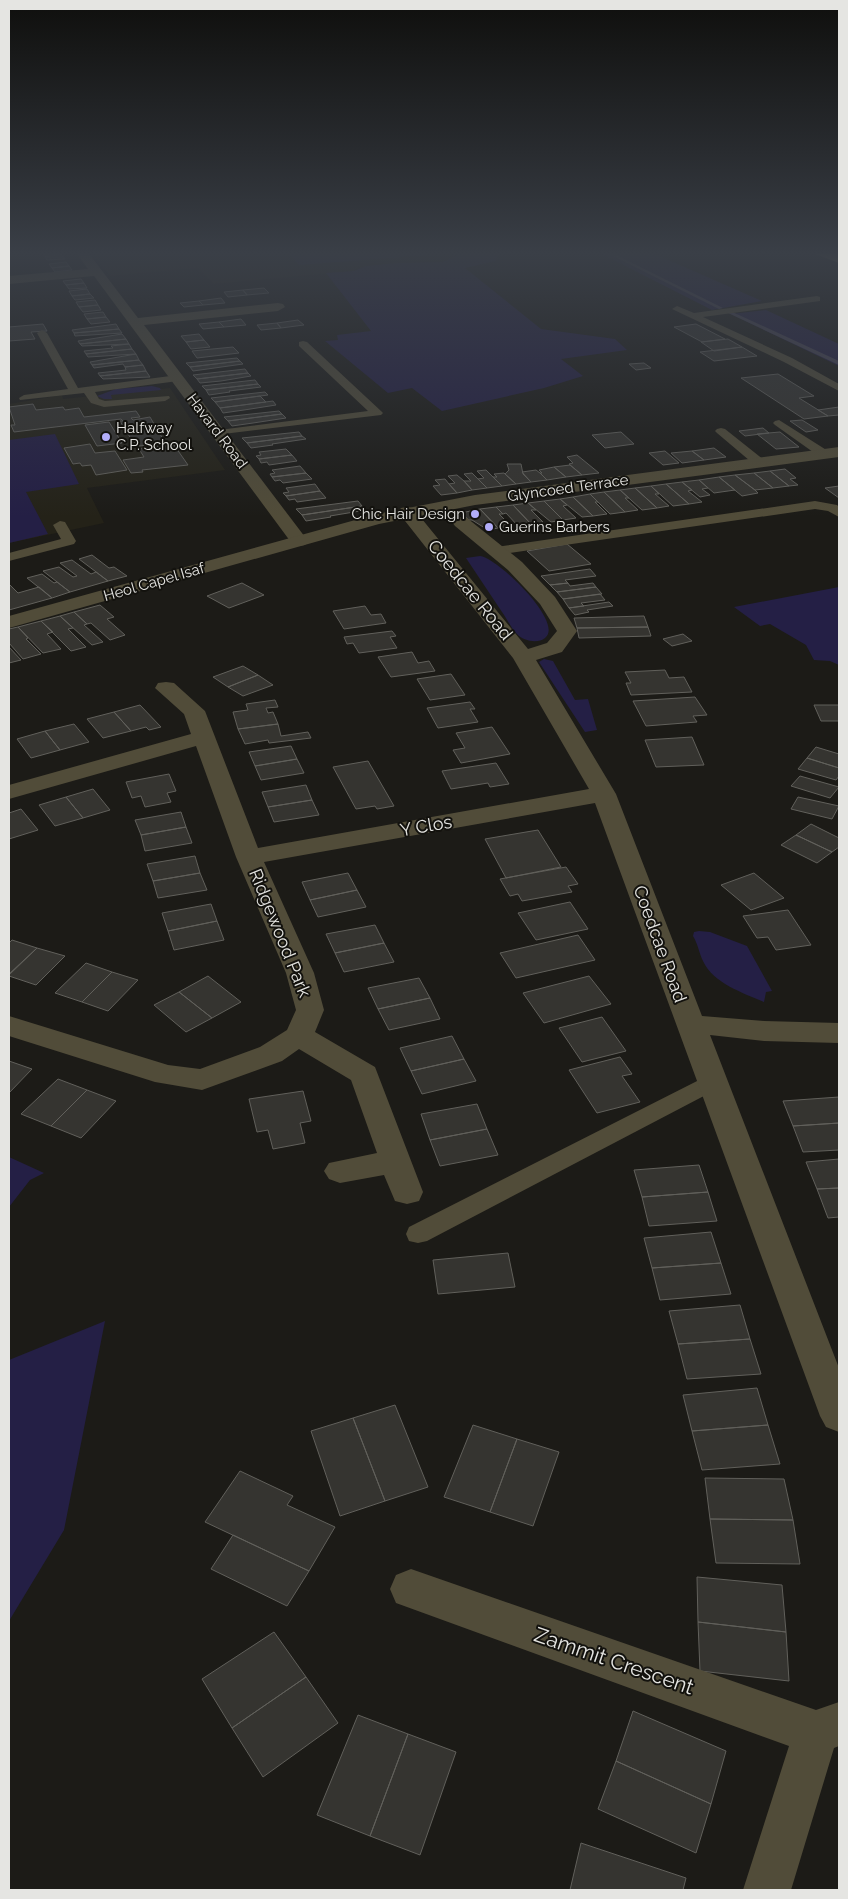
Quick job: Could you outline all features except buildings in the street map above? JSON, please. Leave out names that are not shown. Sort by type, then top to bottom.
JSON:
[{"type":"street","name":"Havard Road","points":[[149,340],[299,541]]},
{"type":"street","name":"Glyncoed Terrace","points":[[299,541],[377,518],[475,500],[832,453]]},
{"type":"street","name":"Coedcae Road","points":[[407,512],[523,656],[532,675],[604,794],[839,1416]]},
{"type":"street","points":[[461,522],[487,552],[515,566],[548,601],[567,631],[560,644],[548,652],[523,656]]},
{"type":"street","name":"Heol Capel Isaf","points":[[9,622],[299,541]]},
{"type":"street","name":"Ridgewood Park","points":[[166,688],[194,711],[248,857],[300,973],[310,1010],[299,1036]]},
{"type":"street","points":[[9,792],[204,737]]},
{"type":"street","name":"Y Clos","points":[[248,857],[604,794]]},
{"type":"street","points":[[690,1024],[764,1031],[839,1033]]},
{"type":"street","points":[[9,1026],[166,1075],[202,1080],[271,1054],[299,1036],[364,1074],[407,1192]]},
{"type":"street","points":[[340,1171],[396,1161]]},
{"type":"street","name":"Zammit Crescent","points":[[411,1589],[828,1728],[767,1890]]},
{"type":"lane","points":[[46,340],[74,391]]},
{"type":"lane","points":[[744,340],[788,360],[839,388]]},
{"type":"lane","points":[[219,433],[377,413],[303,344]]},
{"type":"lane","points":[[24,398],[178,378]]},
{"type":"lane","points":[[87,389],[95,401],[104,404],[165,398]]},
{"type":"lane","points":[[779,423],[832,453]]},
{"type":"lane","points":[[721,431],[760,463]]},
{"type":"lane","points":[[487,552],[815,505],[832,508],[839,513]]},
{"type":"lane","points":[[9,557],[69,541],[60,524]]},
{"type":"lane","points":[[418,1234],[712,1082]]},
{"type":"shaded area","points":[[616,340],[627,350],[561,359],[583,376],[544,388],[442,411],[412,388],[388,393],[325,341]]},
{"type":"shaded area","points":[[784,340],[830,340],[839,344],[839,366]]},
{"type":"shaded area","points":[[152,386],[161,390],[111,395],[112,399],[104,399],[97,396],[116,389]]},
{"type":"shaded area","name":"Halfway C.P. School","points":[[170,388],[225,470],[87,488],[104,523],[9,543],[9,404],[62,395],[63,399]]},
{"type":"shaded area","points":[[55,434],[79,484],[26,492],[48,534],[9,543],[9,440]]},
{"type":"shaded area","points":[[480,556],[489,559],[501,568],[527,592],[546,619],[549,630],[545,638],[539,641],[531,641],[515,632],[466,558]]},
{"type":"shaded area","points":[[839,587],[839,665],[830,661],[814,660],[806,645],[770,624],[760,626],[734,607]]},
{"type":"shaded area","points":[[544,659],[553,661],[575,700],[588,699],[597,730],[585,732],[539,662]]},
{"type":"shaded area","points":[[694,932],[710,932],[747,946],[772,991],[766,992],[764,1002],[729,986],[708,969],[693,936]]},
{"type":"shaded area","points":[[9,1157],[44,1173],[30,1180],[9,1207]]},
{"type":"shaded area","points":[[105,1321],[64,1530],[9,1621],[9,1360]]},
{"type":"waterway","points":[[789,340],[839,363]]},
{"type":"place","name":"Halfway C.P. School","points":[[106,437]]},
{"type":"place","name":"Chic Hair Design","points":[[475,514]]},
{"type":"place","name":"Guerins Barbers","points":[[489,527]]}]
